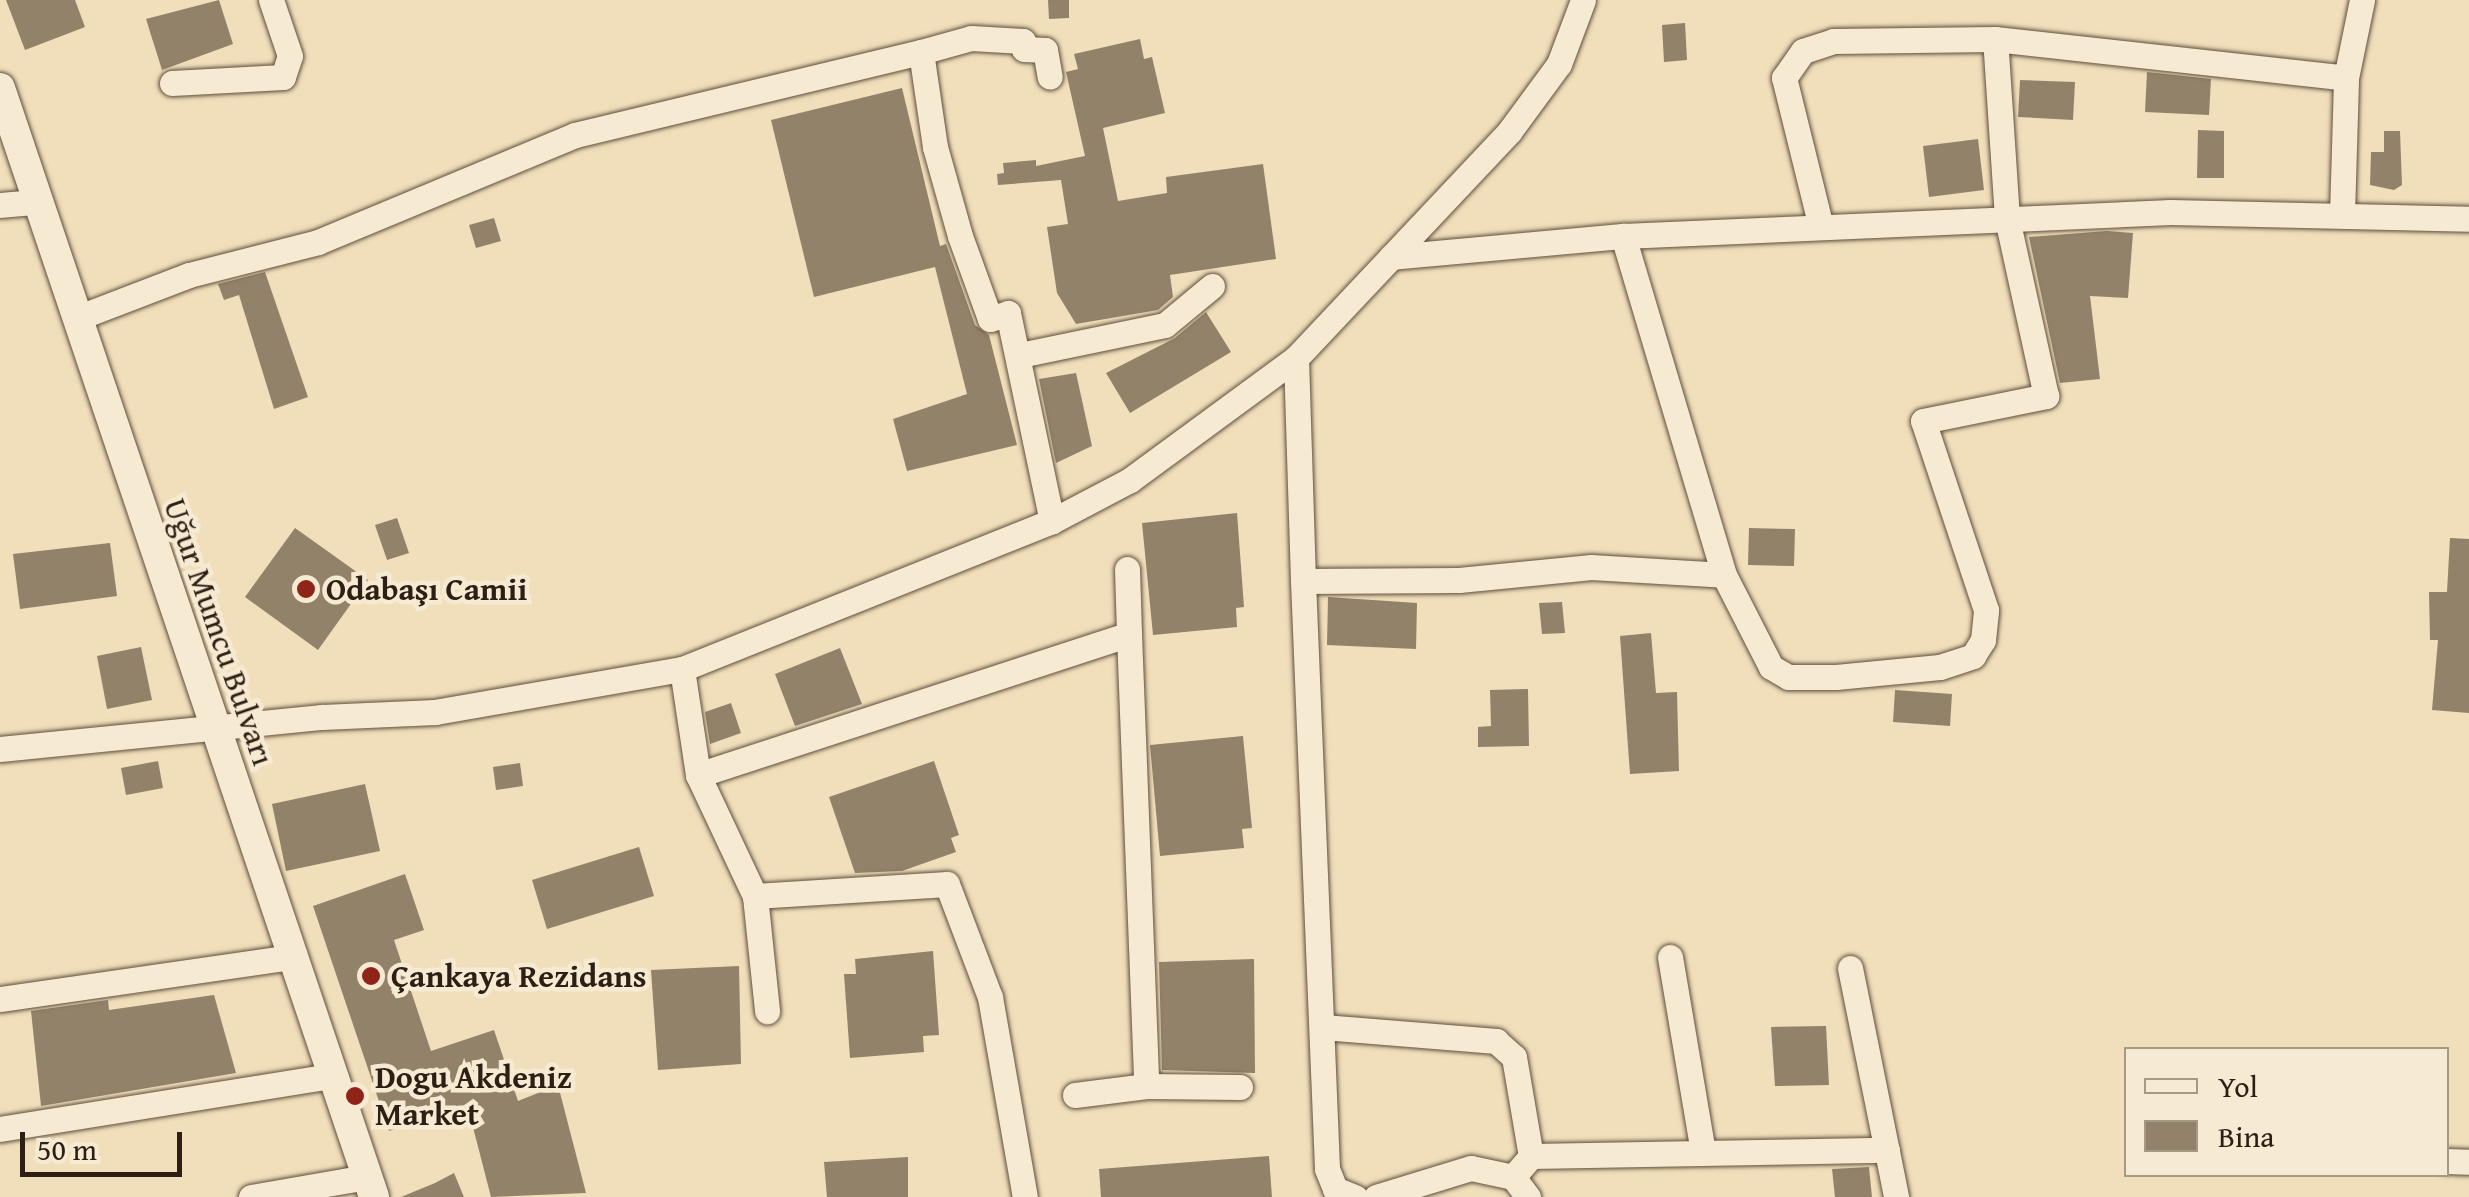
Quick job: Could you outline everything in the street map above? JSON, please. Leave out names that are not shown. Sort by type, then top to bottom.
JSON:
[{"type":"street","points":[[172,83],[283,77],[290,56],[271,0]]},
{"type":"street","points":[[0,750],[213,727],[436,712],[682,669],[1052,522],[1130,480],[1296,358],[1509,132],[1559,64],[1584,0]]},
{"type":"street","points":[[2342,215],[2346,78],[2362,0]]},
{"type":"street","points":[[77,318],[189,275],[318,242],[575,135],[970,38],[1023,41],[1024,49],[1045,50],[1050,77]]},
{"type":"street","points":[[1624,236],[1724,575],[1772,667],[1788,677],[1900,672],[1973,656],[1983,640],[1986,610],[1923,421],[2046,396],[2007,218],[1994,39]]},
{"type":"street","points":[[1821,227],[1784,78],[1803,51],[1833,41],[1994,39],[2346,78]]},
{"type":"street","points":[[921,52],[934,147],[960,236],[990,319],[1008,313],[1020,354],[1052,522]]},
{"type":"street","name":"Uğur Mumcu Bulvarı","points":[[0,88],[370,1187]]},
{"type":"street","points":[[0,205],[38,202]]},
{"type":"street","points":[[1391,257],[1624,236],[2007,218],[2469,218]]},
{"type":"street","points":[[1020,354],[1165,325],[1212,286]]},
{"type":"street","points":[[1296,358],[1306,773],[1324,1027],[1329,1181],[1356,1197]]},
{"type":"street","points":[[1303,581],[1459,580],[1591,567],[1724,575]]},
{"type":"street","points":[[1127,569],[1146,1086]]},
{"type":"street","points":[[698,775],[1129,634]]},
{"type":"street","points":[[682,669],[698,775],[755,896],[767,1011]]},
{"type":"street","points":[[755,896],[947,884],[990,997],[1025,1197]]},
{"type":"street","points":[[0,999],[292,956]]},
{"type":"street","points":[[1670,957],[1704,1152]]},
{"type":"street","points":[[1850,968],[1896,1197]]},
{"type":"street","points":[[1324,1027],[1496,1041],[1514,1056],[1531,1156],[1520,1187],[1472,1168],[1376,1197]]},
{"type":"street","points":[[0,1129],[332,1076]]},
{"type":"street","points":[[1075,1095],[1146,1086],[1240,1087]]},
{"type":"street","points":[[1531,1156],[1887,1150]]},
{"type":"street","points":[[252,1197],[370,1187]]},
{"type":"building","points":[[6,0],[75,0],[85,27],[25,50]]},
{"type":"building","points":[[219,0],[233,44],[162,70],[146,19]]},
{"type":"building","points":[[1048,0],[1069,0],[1069,18],[1049,19]]},
{"type":"building","points":[[1685,23],[1687,60],[1664,62],[1662,25]]},
{"type":"building","points":[[1140,39],[1144,59],[1152,57],[1165,113],[1103,128],[1118,201],[1167,193],[1166,177],[1263,164],[1276,259],[1170,275],[1173,297],[1158,310],[1076,324],[1057,293],[1047,227],[1068,224],[1061,180],[998,185],[997,174],[1004,173],[1003,163],[1036,160],[1036,166],[1085,156],[1066,72],[1078,69],[1074,54]]},
{"type":"building","points":[[2147,72],[2211,79],[2209,115],[2145,112]]},
{"type":"building","points":[[2020,80],[2075,82],[2073,120],[2018,117]]},
{"type":"building","points":[[902,88],[940,246],[946,244],[975,325],[989,335],[1017,445],[907,471],[893,419],[967,394],[935,267],[814,297],[771,120]]},
{"type":"building","points":[[2198,130],[2224,131],[2224,178],[2197,178]]},
{"type":"building","points":[[2384,131],[2400,131],[2402,185],[2394,190],[2370,185],[2371,152],[2384,152]]},
{"type":"building","points":[[1978,139],[1984,190],[1929,197],[1923,146]]},
{"type":"building","points":[[494,218],[501,241],[476,248],[469,225]]},
{"type":"building","points":[[2133,233],[2128,298],[2090,296],[2100,379],[2060,383],[2029,237]]},
{"type":"building","points":[[265,272],[308,397],[274,409],[239,295],[224,300],[218,284]]},
{"type":"building","points":[[1206,312],[1231,352],[1130,413],[1106,373],[1175,338]]},
{"type":"building","points":[[1076,373],[1092,446],[1056,463],[1039,379]]},
{"type":"building","points":[[1237,513],[1244,607],[1236,608],[1237,627],[1153,635],[1142,523]]},
{"type":"building","points":[[397,518],[409,553],[387,560],[375,525]]},
{"type":"building","name":"Odabaşı Camii","points":[[295,528],[368,580],[318,650],[245,597]]},
{"type":"building","points":[[1749,528],[1795,529],[1794,566],[1748,565]]},
{"type":"building","points":[[2450,538],[2469,539],[2469,713],[2432,710],[2438,640],[2430,640],[2429,592],[2447,592]]},
{"type":"building","points":[[110,543],[117,596],[20,609],[13,554]]},
{"type":"building","points":[[1328,597],[1417,603],[1416,649],[1327,645]]},
{"type":"building","points":[[1562,602],[1565,633],[1542,634],[1539,603]]},
{"type":"building","points":[[1651,633],[1656,693],[1677,692],[1679,771],[1630,774],[1620,636]]},
{"type":"building","points":[[141,647],[152,700],[107,709],[97,656]]},
{"type":"building","points":[[840,648],[862,704],[795,726],[775,674]]},
{"type":"building","points":[[1528,689],[1529,746],[1478,747],[1478,727],[1491,726],[1490,690]]},
{"type":"building","points":[[1895,690],[1952,694],[1950,726],[1893,722]]},
{"type":"building","points":[[731,703],[741,733],[710,744],[705,712]]},
{"type":"building","points":[[1243,736],[1252,828],[1242,829],[1244,848],[1160,856],[1150,745]]},
{"type":"building","points":[[158,761],[163,788],[126,795],[121,768]]},
{"type":"building","points":[[934,761],[959,835],[951,838],[956,852],[902,871],[855,873],[829,797]]},
{"type":"building","points":[[520,763],[523,786],[496,790],[493,767]]},
{"type":"building","points":[[365,784],[380,851],[286,871],[272,804]]},
{"type":"building","points":[[639,847],[654,896],[547,929],[532,880]]},
{"type":"building","name":"Çankaya Rezidans","points":[[405,874],[424,930],[394,940],[431,1051],[494,1030],[518,1101],[558,1085],[586,1193],[491,1197],[467,1104],[389,1131],[313,906]]},
{"type":"building","points":[[933,951],[939,1035],[923,1036],[924,1052],[850,1058],[844,974],[856,974],[855,959]]},
{"type":"building","points":[[1254,959],[1255,1073],[1162,1070],[1159,962]]},
{"type":"building","points":[[739,966],[741,1064],[658,1070],[651,970]]},
{"type":"building","points":[[214,995],[236,1073],[41,1106],[31,1011],[108,1000],[109,1010]]},
{"type":"building","points":[[1826,1026],[1829,1085],[1775,1086],[1771,1027]]},
{"type":"building","points":[[1269,1156],[1272,1197],[1101,1197],[1099,1169]]},
{"type":"building","points":[[908,1157],[908,1197],[827,1197],[824,1162]]},
{"type":"building","points":[[1869,1167],[1872,1197],[1835,1197],[1832,1169]]},
{"type":"building","points":[[454,1173],[464,1197],[401,1197],[435,1183]]},
{"type":"place","name":"Odabaşı Camii","points":[[306,589]]},
{"type":"place","name":"Çankaya Rezidans","points":[[371,976]]},
{"type":"place","name":"Dogu Akdeniz Market","points":[[355,1096]]}]
